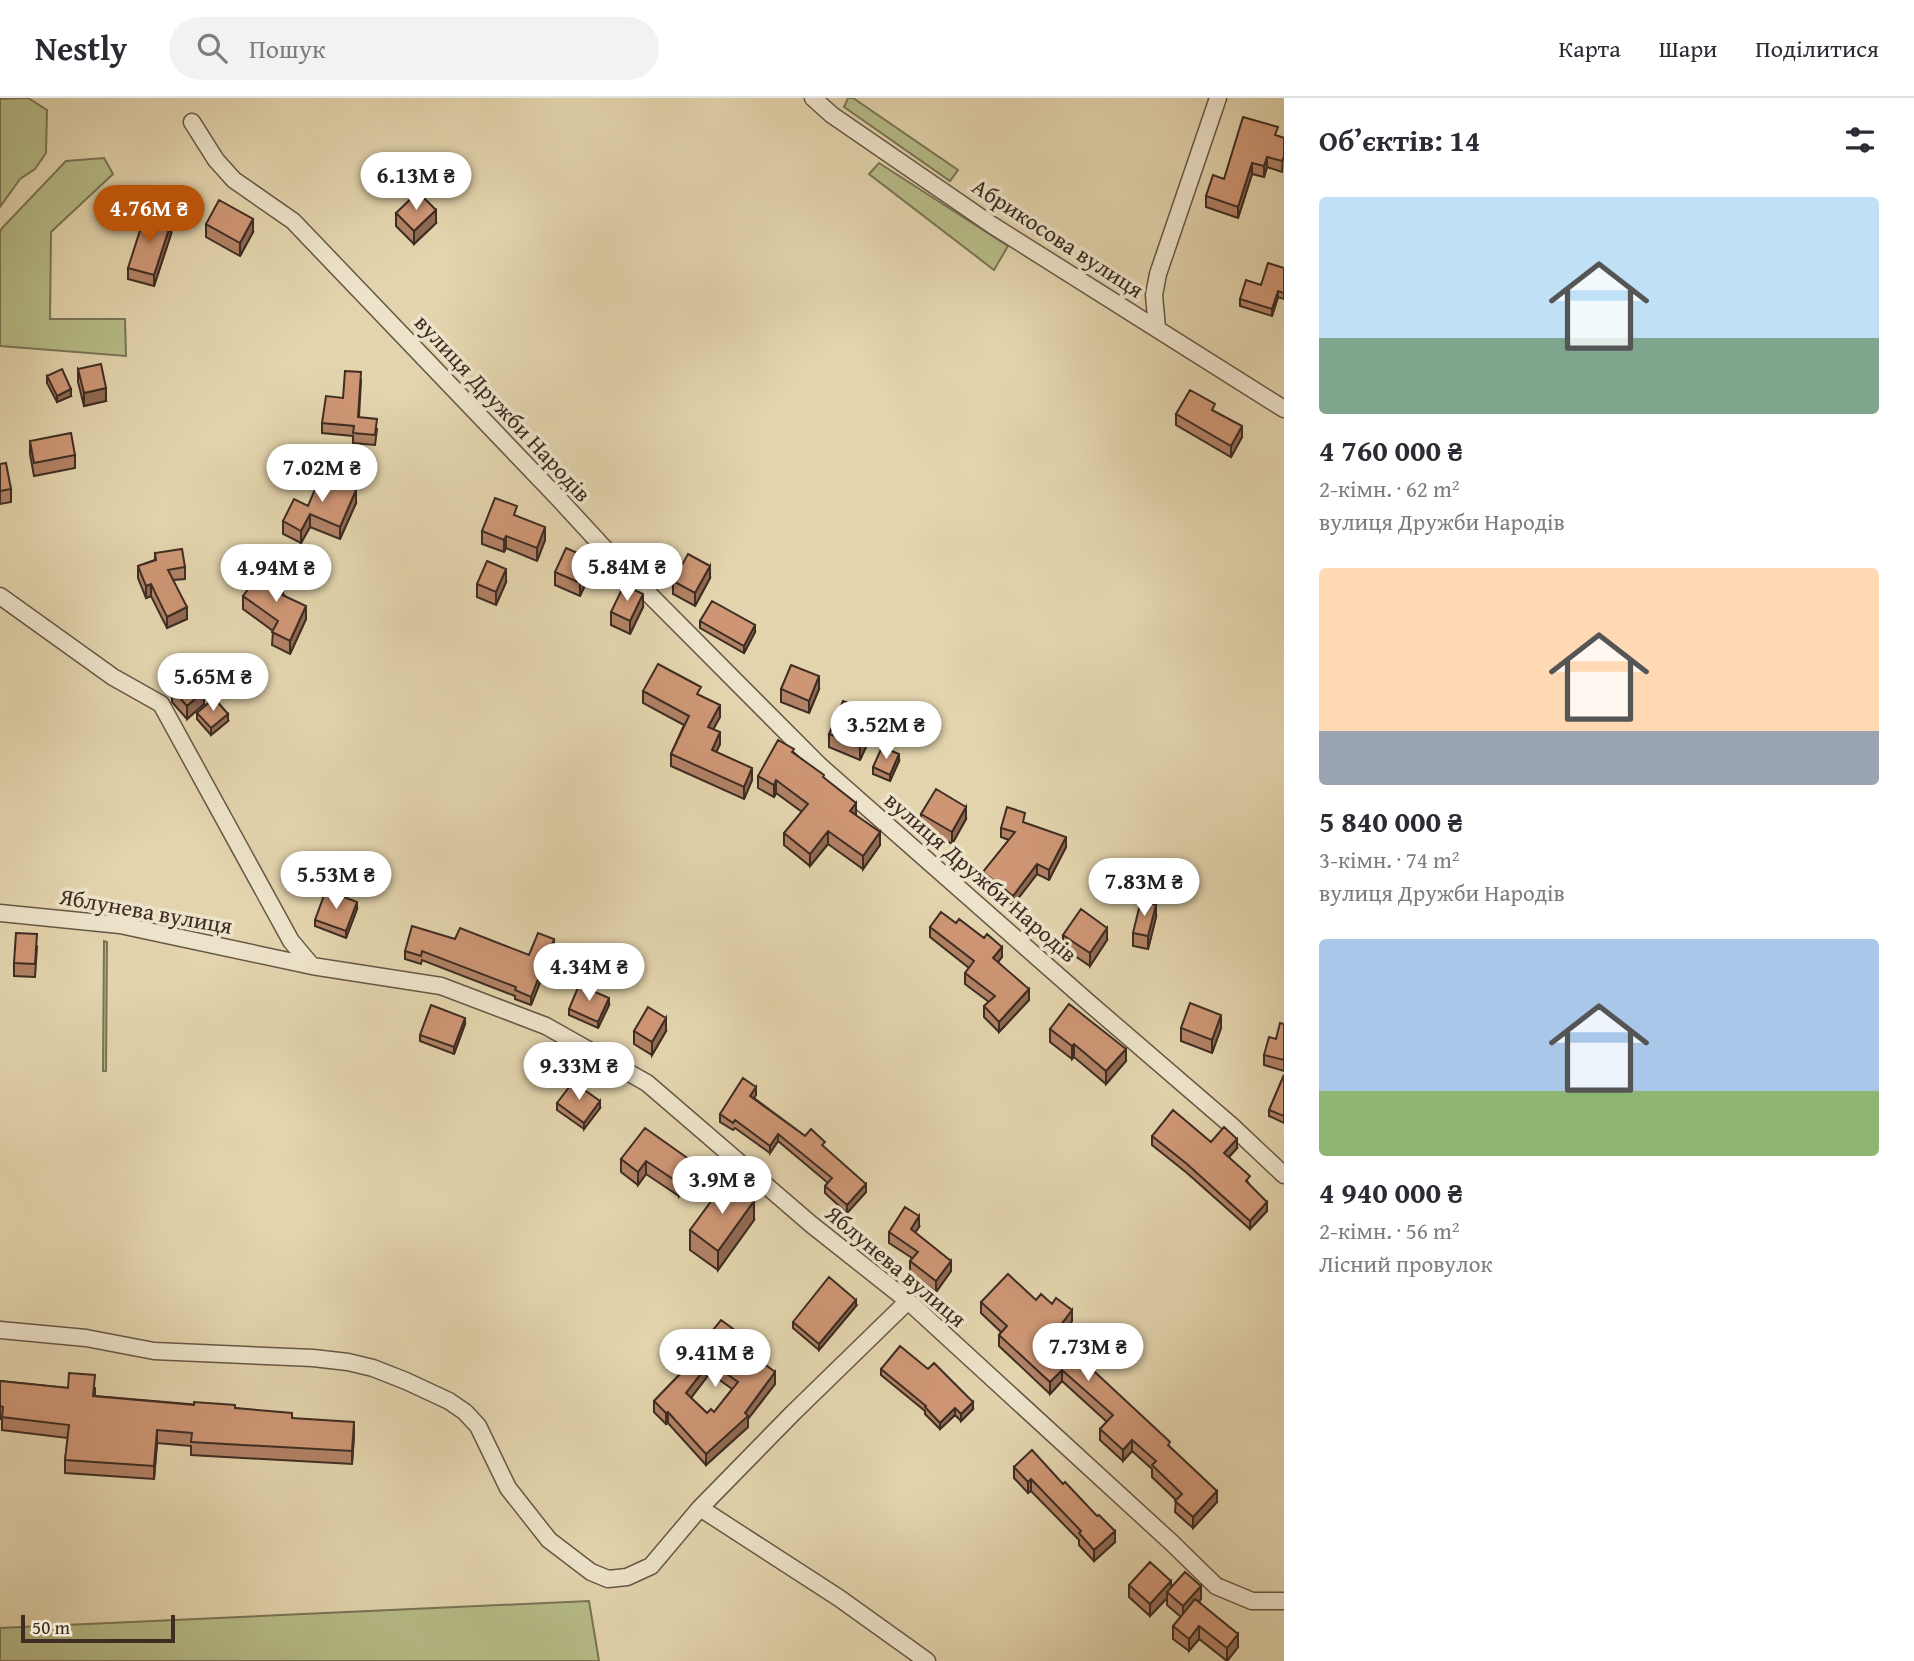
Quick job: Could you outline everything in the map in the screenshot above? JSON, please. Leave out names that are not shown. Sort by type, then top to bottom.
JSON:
[{"type":"street","name":"Абрикосова вулиця","points":[[813,98],[832,115],[992,225],[1284,409]]},
{"type":"street","points":[[1157,328],[1154,295],[1158,274],[1218,98]]},
{"type":"street","name":"вулиця Дружби Народів","points":[[192,122],[216,160],[234,180],[293,221],[617,562],[819,765],[1232,1126],[1284,1175]]},
{"type":"street","points":[[0,596],[113,677],[161,705],[291,941],[312,966]]},
{"type":"street","name":"Яблунева вулиця","points":[[0,913],[120,925],[312,966],[441,986],[546,1026],[648,1083],[812,1225],[908,1301],[1216,1586],[1252,1601],[1284,1601]]},
{"type":"street","points":[[0,1330],[86,1338],[154,1351],[348,1362],[406,1381],[449,1401],[465,1412],[478,1426],[508,1488],[549,1540],[591,1572],[608,1579],[627,1577],[651,1566],[700,1508],[908,1301]]},
{"type":"street","points":[[700,1508],[839,1598],[927,1661]]},
{"type":"green space","points":[[28,98],[47,110],[46,153],[35,169],[20,179],[0,207],[0,99]]},
{"type":"green space","points":[[848,98],[853,98],[958,170],[950,181],[844,107]]},
{"type":"green space","points":[[104,158],[113,174],[51,232],[50,319],[125,319],[126,356],[0,346],[2,228],[66,161]]},
{"type":"green space","points":[[879,163],[1008,246],[994,270],[869,174]]},
{"type":"green space","points":[[104,941],[107,942],[106,1071],[103,1071]]},
{"type":"green space","points":[[589,1601],[599,1661],[0,1661],[0,1628]]},
{"type":"building","points":[[1243,117],[1278,127],[1275,135],[1284,138],[1284,156],[1282,161],[1267,157],[1264,166],[1252,163],[1238,207],[1206,196],[1213,175],[1224,179]]},
{"type":"building","points":[[418,192],[436,210],[414,231],[396,213]]},
{"type":"building","points":[[219,200],[253,219],[240,243],[206,224]]},
{"type":"building","points":[[145,215],[171,223],[154,275],[128,268]]},
{"type":"building","points":[[1268,263],[1284,268],[1284,293],[1278,291],[1272,309],[1240,299],[1246,280],[1261,285]]},
{"type":"building","points":[[101,364],[106,388],[84,393],[78,369]]},
{"type":"building","points":[[62,369],[71,389],[57,396],[47,376]]},
{"type":"building","points":[[345,371],[361,372],[358,417],[377,419],[375,435],[353,433],[354,426],[322,423],[326,396],[343,398]]},
{"type":"building","points":[[1190,390],[1215,404],[1212,410],[1242,426],[1231,446],[1176,414]]},
{"type":"building","points":[[71,433],[75,455],[34,463],[30,441]]},
{"type":"building","points":[[6,463],[11,489],[0,491],[0,464]]},
{"type":"building","points":[[321,475],[356,490],[340,527],[310,514],[301,531],[283,521],[294,499],[308,506]]},
{"type":"building","points":[[495,498],[517,506],[514,515],[545,527],[537,548],[506,536],[504,540],[482,531]]},
{"type":"building","points":[[566,548],[591,559],[580,583],[555,572]]},
{"type":"building","points":[[182,549],[185,567],[168,570],[187,607],[167,617],[151,584],[146,586],[138,566],[156,560],[155,553]]},
{"type":"building","points":[[688,554],[710,566],[695,593],[673,581]]},
{"type":"building","points":[[487,561],[506,569],[496,592],[477,584]]},
{"type":"building","points":[[264,568],[283,581],[276,592],[306,606],[290,641],[272,632],[278,621],[243,596]]},
{"type":"building","points":[[624,585],[643,594],[630,621],[611,612]]},
{"type":"building","points":[[712,601],[755,625],[744,646],[700,621]]},
{"type":"building","points":[[658,664],[701,687],[697,694],[720,705],[708,727],[720,732],[712,750],[752,768],[744,787],[671,754],[689,716],[643,691]]},
{"type":"building","points":[[791,665],[819,676],[809,701],[781,689]]},
{"type":"building","points":[[189,674],[204,691],[187,706],[172,689]]},
{"type":"building","points":[[214,698],[228,714],[211,728],[197,713]]},
{"type":"building","points":[[843,701],[875,714],[860,747],[829,734]]},
{"type":"building","points":[[778,740],[794,749],[792,752],[856,803],[850,811],[880,832],[863,856],[828,831],[810,854],[784,833],[808,804],[776,780],[774,785],[758,776]]},
{"type":"building","points":[[882,747],[899,754],[890,775],[873,767]]},
{"type":"building","points":[[936,789],[966,807],[952,832],[921,814]]},
{"type":"building","points":[[1007,807],[1025,813],[1023,822],[1066,837],[1049,870],[1037,864],[1013,896],[983,872],[1015,832],[1001,828]]},
{"type":"building","points":[[326,890],[357,902],[346,931],[315,920]]},
{"type":"building","points":[[1141,900],[1156,905],[1148,936],[1133,933]]},
{"type":"building","points":[[1081,909],[1107,928],[1090,953],[1063,935]]},
{"type":"building","points":[[941,912],[956,923],[959,919],[984,938],[987,934],[1002,947],[993,958],[1029,989],[999,1022],[984,1006],[995,996],[965,973],[974,961],[930,927]]},
{"type":"building","points":[[412,926],[455,939],[460,928],[529,955],[538,933],[554,939],[531,997],[515,990],[516,987],[422,951],[421,956],[405,951]]},
{"type":"building","points":[[16,933],[37,934],[35,964],[14,963]]},
{"type":"building","points":[[579,985],[609,998],[598,1022],[569,1009]]},
{"type":"building","points":[[1190,1003],[1221,1015],[1212,1040],[1181,1028]]},
{"type":"building","points":[[1069,1004],[1126,1049],[1106,1071],[1074,1044],[1072,1046],[1050,1029]]},
{"type":"building","points":[[431,1005],[465,1018],[454,1047],[420,1035]]},
{"type":"building","points":[[648,1007],[666,1018],[652,1042],[634,1031]]},
{"type":"building","points":[[1280,1023],[1284,1024],[1284,1060],[1264,1055],[1269,1037],[1276,1039]]},
{"type":"building","points":[[1284,1075],[1284,1116],[1269,1110]]},
{"type":"building","points":[[743,1078],[756,1087],[750,1096],[805,1136],[811,1129],[825,1142],[822,1145],[866,1184],[847,1205],[825,1186],[832,1178],[778,1134],[770,1146],[735,1120],[733,1123],[720,1114]]},
{"type":"building","points":[[573,1082],[600,1101],[584,1123],[557,1103]]},
{"type":"building","points":[[1173,1110],[1211,1142],[1224,1127],[1237,1139],[1224,1153],[1250,1176],[1246,1181],[1267,1202],[1250,1221],[1152,1136]]},
{"type":"building","points":[[645,1128],[693,1162],[679,1183],[646,1161],[638,1172],[621,1159]]},
{"type":"building","points":[[726,1181],[754,1201],[718,1251],[690,1230]]},
{"type":"building","points":[[905,1207],[919,1216],[911,1229],[951,1261],[936,1281],[910,1261],[918,1252],[889,1232]]},
{"type":"building","points":[[1008,1274],[1036,1300],[1041,1294],[1052,1304],[1056,1298],[1072,1310],[1054,1334],[1170,1442],[1168,1445],[1217,1491],[1193,1517],[1175,1501],[1182,1494],[1152,1465],[1156,1461],[1132,1440],[1123,1450],[1100,1429],[1113,1415],[1062,1370],[1050,1382],[999,1335],[1007,1326],[981,1302]]},
{"type":"building","points":[[829,1277],[856,1300],[819,1344],[793,1322]]},
{"type":"building","points":[[721,1320],[736,1331],[730,1338],[775,1372],[745,1413],[748,1416],[706,1454],[668,1412],[654,1401],[686,1368],[684,1366]],"holes":[[[710,1362],[738,1382],[714,1412],[711,1409],[707,1413],[686,1393]]]},
{"type":"building","points":[[900,1346],[928,1369],[934,1363],[973,1402],[961,1414],[955,1408],[940,1423],[926,1406],[881,1369]]},
{"type":"building","points":[[69,1373],[95,1375],[93,1396],[194,1405],[194,1402],[235,1405],[235,1408],[292,1413],[292,1418],[354,1422],[352,1451],[191,1442],[192,1433],[157,1430],[154,1466],[65,1460],[69,1425],[2,1417],[0,1381],[68,1388]]},
{"type":"building","points":[[1032,1450],[1063,1484],[1065,1482],[1115,1531],[1094,1550],[1079,1533],[1081,1531],[1031,1479],[1028,1482],[1014,1467]]},
{"type":"building","points":[[1150,1562],[1171,1581],[1150,1604],[1129,1585]]},
{"type":"building","points":[[1185,1572],[1201,1586],[1183,1606],[1167,1592]]},
{"type":"building","points":[[1195,1599],[1238,1634],[1227,1648],[1199,1626],[1189,1639],[1173,1626]]}]
